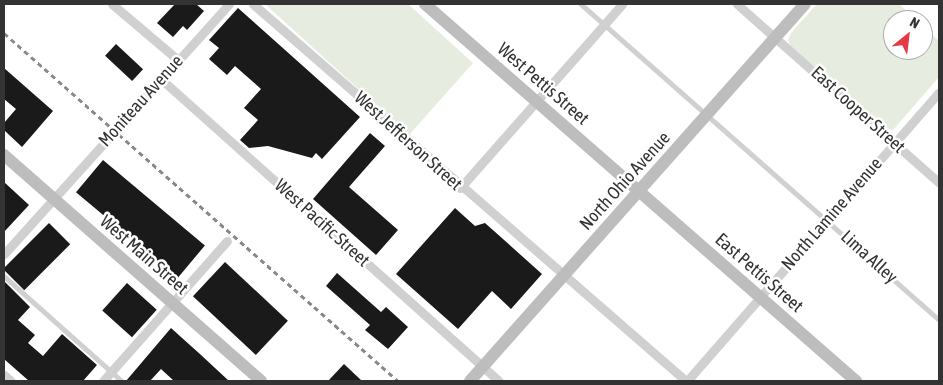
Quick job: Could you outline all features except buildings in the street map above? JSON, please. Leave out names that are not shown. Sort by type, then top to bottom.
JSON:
[{"type":"main road","name":"West Pettis Street","points":[[425,4],[639,191]]},
{"type":"main road","name":"North Ohio Avenue","points":[[470,381],[806,4]]},
{"type":"main road","name":"West Main Street","points":[[4,155],[261,381]]},
{"type":"main road","name":"East Pettis Street","points":[[639,191],[856,381]]},
{"type":"street","points":[[112,4],[178,60]]},
{"type":"street","name":"Moniteau Avenue","points":[[4,254],[52,198],[229,4]]},
{"type":"street","name":"West Jefferson Street","points":[[253,4],[460,188],[687,381]]},
{"type":"street","points":[[460,188],[622,4]]},
{"type":"street","name":"East Cooper Street","points":[[737,4],[939,183]]},
{"type":"street","name":"West Pacific Street","points":[[161,79],[499,381]]},
{"type":"street","name":"North Lamine Avenue","points":[[687,381],[759,296],[939,92]]},
{"type":"street","points":[[103,381],[227,241]]},
{"type":"street","points":[[4,375],[11,381]]},
{"type":"lane","name":"Lima Alley","points":[[581,4],[939,320]]},
{"type":"lane","points":[[4,276],[122,381]]},
{"type":"shaded area","points":[[265,4],[408,4],[473,63],[409,135]]},
{"type":"shaded area","points":[[817,4],[899,4],[906,10],[883,10],[883,60],[933,60],[933,35],[939,41],[939,77],[893,130],[886,129],[790,45],[788,40],[791,33]]},
{"type":"railway","points":[[4,33],[398,381]]}]
